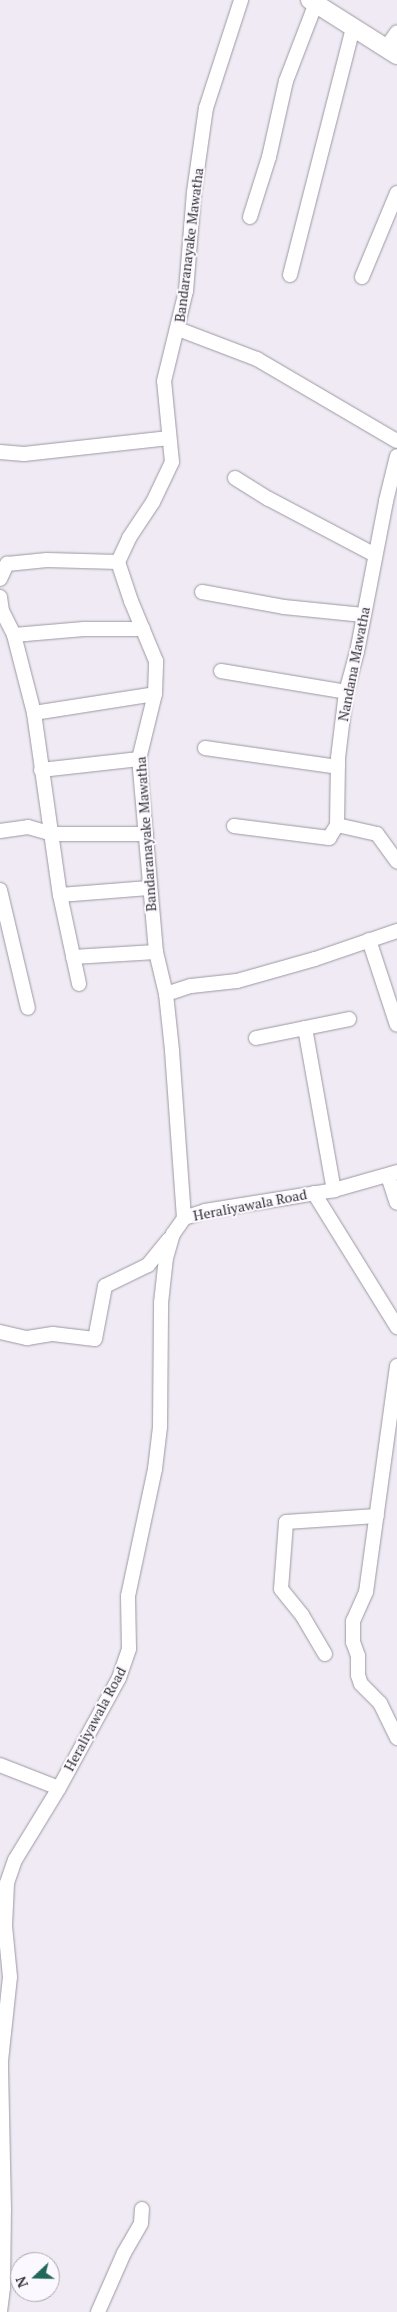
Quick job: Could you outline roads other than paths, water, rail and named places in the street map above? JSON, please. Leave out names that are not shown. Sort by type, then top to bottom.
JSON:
[{"type":"main road","points":[[313,2],[392,51]]},
{"type":"street","name":"Bandaranayake Mawatha","points":[[184,1218],[166,994],[156,952],[139,759],[155,694],[156,661],[118,562],[130,538],[153,502],[172,462],[164,380],[186,291],[194,192],[206,108],[241,0]]},
{"type":"street","points":[[250,218],[269,157],[286,81],[313,2]]},
{"type":"street","points":[[290,275],[353,28]]},
{"type":"street","points":[[392,51],[397,32]]},
{"type":"street","points":[[362,278],[397,193]]},
{"type":"street","points":[[178,329],[257,360],[397,441]]},
{"type":"street","points":[[0,452],[24,454],[169,438]]},
{"type":"street","name":"Nandana Mawatha","points":[[338,825],[338,767],[346,692],[397,456]]},
{"type":"street","points":[[236,478],[269,499],[375,555]]},
{"type":"street","points":[[0,579],[8,564],[47,560],[118,562]]},
{"type":"street","points":[[202,592],[284,607],[364,615]]},
{"type":"street","points":[[0,597],[2,611],[14,635],[34,713],[60,895],[79,984]]},
{"type":"street","points":[[14,635],[84,629],[143,629]]},
{"type":"street","points":[[221,671],[346,692]]},
{"type":"street","points":[[34,713],[155,694]]},
{"type":"street","points":[[206,748],[338,767]]},
{"type":"street","points":[[41,770],[139,759]]},
{"type":"street","points":[[234,826],[329,838],[338,825],[377,834],[397,862]]},
{"type":"street","points":[[0,832],[28,827],[52,834],[146,834]]},
{"type":"street","points":[[60,895],[149,888]]},
{"type":"street","points":[[0,890],[28,1008]]},
{"type":"street","points":[[166,994],[191,986],[238,980],[315,959],[397,930]]},
{"type":"street","points":[[368,940],[397,1025]]},
{"type":"street","points":[[73,957],[156,952]]},
{"type":"street","points":[[256,1038],[349,1019]]},
{"type":"street","points":[[305,1028],[334,1190]]},
{"type":"street","points":[[392,1174],[397,1203]]},
{"type":"street","name":"Heraliyawala Road","points":[[0,2312],[3,2288],[4,2210],[1,2061],[10,1977],[3,1926],[10,1872],[59,1788],[119,1678],[129,1649],[128,1596],[150,1495],[160,1427],[161,1303],[166,1258],[173,1234],[184,1218],[204,1210],[334,1190],[392,1174]]},
{"type":"street","points":[[314,1193],[397,1326]]},
{"type":"street","points":[[0,1332],[27,1338],[53,1334],[95,1340],[105,1286],[148,1264],[173,1234]]},
{"type":"street","points":[[397,1366],[394,1415],[366,1592],[353,1621],[353,1642],[358,1656],[358,1675],[361,1684],[380,1703],[397,1738]]},
{"type":"street","points":[[325,1654],[302,1615],[281,1589],[286,1522],[377,1516]]},
{"type":"street","points":[[0,1764],[59,1788]]},
{"type":"street","points":[[98,2312],[124,2253],[141,2223],[142,2209]]}]
